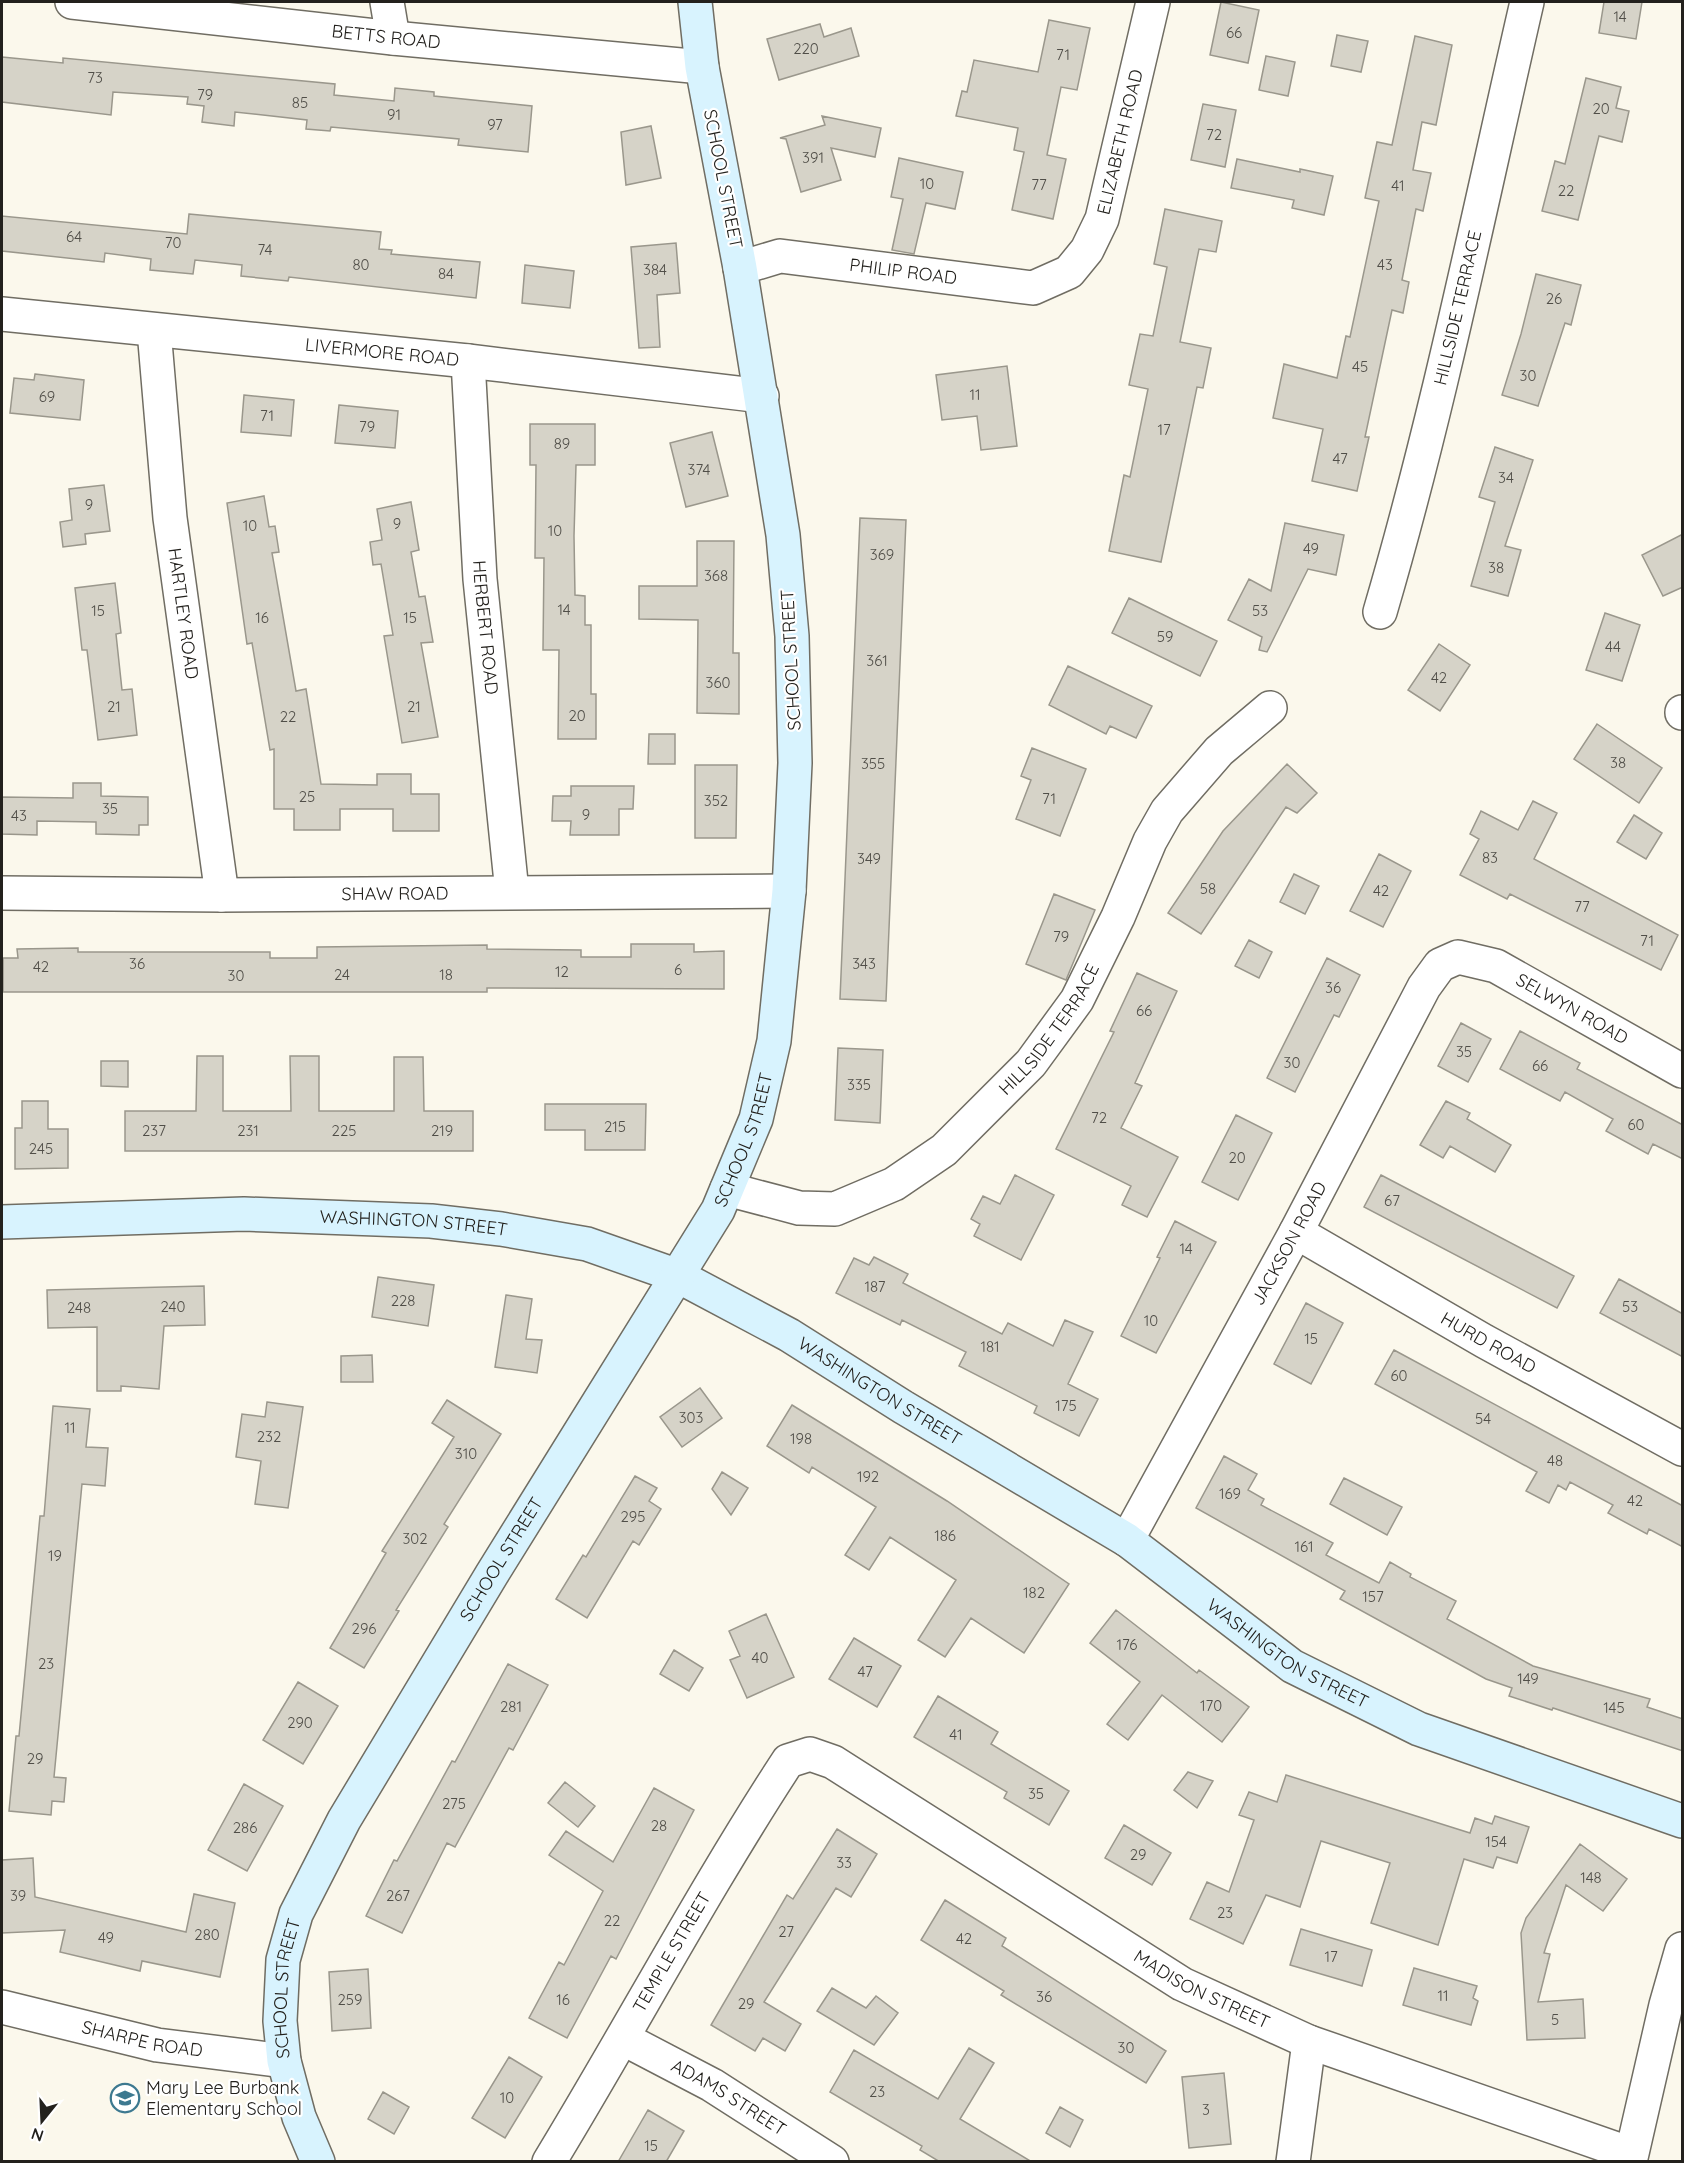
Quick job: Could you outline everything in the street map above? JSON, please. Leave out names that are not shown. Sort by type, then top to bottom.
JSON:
[{"type":"street","name":"BETTS ROAD","points":[[72,2],[393,38],[702,68]]},
{"type":"street","points":[[387,2],[393,38]]},
{"type":"street","name":"SCHOOL STREET","points":[[318,2162],[299,2117],[284,2061],[280,2021],[283,1960],[296,1914],[350,1810],[492,1574],[718,1210],[756,1119],[774,1041],[789,891],[795,763],[792,636],[783,535],[762,396],[702,68],[694,2]]},
{"type":"street","name":"ELIZABETH ROAD","points":[[1066,273],[1087,250],[1102,219],[1153,2]]},
{"type":"street","name":"HILLSIDE TERRACE","points":[[1380,612],[1397,557],[1437,403],[1527,2]]},
{"type":"street","name":"PHILIP ROAD","points":[[740,268],[780,256],[1033,288],[1066,273]]},
{"type":"street","name":"LIVERMORE ROAD","points":[[2,314],[468,361],[762,396]]},
{"type":"street","name":"HARTLEY ROAD","points":[[154,330],[170,518],[222,895]]},
{"type":"street","name":"HERBERT ROAD","points":[[468,361],[480,579],[512,892]]},
{"type":"street","name":"HILLSIDE TERRACE","points":[[727,1189],[799,1208],[835,1209],[894,1184],[944,1150],[1031,1063],[1077,1000],[1119,918],[1150,841],[1167,811],[1219,751],[1270,708]]},
{"type":"street","name":"SHAW ROAD","points":[[2,893],[222,895],[789,891]]},
{"type":"street","name":"SELWYN ROAD","points":[[1458,957],[1496,966],[1683,1071]]},
{"type":"street","name":"JACKSON ROAD","points":[[1127,1540],[1296,1232],[1424,987],[1440,965],[1458,957]]},
{"type":"street","name":"WASHINGTON STREET","points":[[2,1222],[244,1214],[431,1221],[501,1229],[587,1244],[678,1276],[789,1335],[903,1407],[1127,1540],[1292,1666],[1419,1729],[1683,1821]]},
{"type":"street","name":"HURD ROAD","points":[[1296,1232],[1484,1341],[1683,1449]]},
{"type":"street","name":"TEMPLE STREET","points":[[549,2162],[624,2038],[738,1837],[788,1761],[807,1755]]},
{"type":"street","name":"MADISON STREET","points":[[807,1755],[832,1762],[1182,1984],[1309,2042],[1630,2158]]},
{"type":"street","points":[[1630,2158],[1666,2005],[1683,1949]]},
{"type":"street","name":"SHARPE ROAD","points":[[2,2007],[157,2045],[284,2061]]},
{"type":"street","name":"ADAMS STREET","points":[[624,2038],[712,2085],[832,2162]]},
{"type":"street","points":[[1293,2162],[1309,2042]]},
{"type":"building","points":[[1221,2],[1259,10],[1248,63],[1210,55]]},
{"type":"building","points":[[1604,2],[1642,2],[1636,39],[1599,33]]},
{"type":"building","points":[[1049,20],[1090,28],[1077,90],[1061,87],[1047,155],[1066,159],[1053,219],[1012,210],[1024,152],[1014,150],[1018,128],[956,116],[962,91],[967,92],[974,60],[1038,72]]},
{"type":"building","points":[[820,24],[824,37],[851,28],[859,56],[779,80],[767,39]]},
{"type":"building","points":[[1337,35],[1368,41],[1361,72],[1331,66]]},
{"type":"building","points":[[1415,36],[1452,45],[1436,125],[1422,122],[1413,170],[1431,173],[1423,211],[1416,209],[1402,280],[1409,282],[1403,313],[1392,310],[1365,437],[1369,437],[1357,491],[1312,481],[1323,429],[1273,418],[1284,364],[1337,378],[1346,336],[1350,337],[1379,201],[1365,198],[1377,142],[1392,145]]},
{"type":"building","points":[[1266,56],[1295,62],[1288,96],[1259,90]]},
{"type":"building","points":[[2,57],[63,63],[63,58],[335,84],[334,95],[394,101],[395,88],[434,92],[434,96],[532,106],[528,152],[458,145],[459,139],[331,127],[330,131],[306,129],[307,120],[235,112],[234,126],[202,122],[204,106],[187,104],[188,97],[113,92],[111,115],[2,102]]},
{"type":"building","points":[[1586,78],[1621,87],[1616,108],[1629,111],[1622,142],[1599,136],[1578,220],[1542,211],[1555,161],[1565,164]]},
{"type":"building","points":[[1203,104],[1236,110],[1225,167],[1191,160]]},
{"type":"building","points":[[822,116],[881,128],[875,157],[831,148],[841,180],[801,192],[786,139],[780,138],[825,125]]},
{"type":"building","points":[[651,126],[661,178],[626,185],[621,132]]},
{"type":"building","points":[[899,158],[963,172],[955,209],[926,203],[914,254],[892,250],[903,199],[891,197]]},
{"type":"building","points":[[1237,159],[1300,172],[1300,169],[1333,176],[1324,215],[1292,208],[1294,200],[1231,188]]},
{"type":"building","points":[[1165,209],[1222,221],[1216,252],[1199,249],[1180,342],[1211,348],[1203,388],[1197,387],[1161,562],[1109,551],[1124,475],[1130,477],[1148,389],[1129,385],[1140,334],[1153,336],[1167,267],[1154,264]]},
{"type":"building","points":[[189,214],[381,232],[379,249],[392,250],[391,254],[480,262],[476,298],[289,277],[288,281],[241,276],[242,265],[195,260],[193,274],[150,270],[151,259],[105,253],[104,262],[2,251],[2,216],[187,234]]},
{"type":"building","points":[[676,243],[680,293],[657,295],[660,347],[639,348],[631,247]]},
{"type":"building","points":[[525,265],[574,271],[570,308],[522,303]]},
{"type":"building","points":[[1536,274],[1581,285],[1571,325],[1565,323],[1538,406],[1502,395]]},
{"type":"building","points":[[1007,366],[1017,446],[981,450],[977,416],[942,420],[936,375]]},
{"type":"building","points":[[35,374],[84,380],[80,420],[10,413],[14,378],[34,380]]},
{"type":"building","points":[[244,395],[294,400],[291,436],[241,432]]},
{"type":"building","points":[[339,405],[398,411],[395,448],[335,443]]},
{"type":"building","points":[[530,424],[595,424],[595,465],[576,465],[574,536],[575,595],[585,596],[585,625],[591,625],[591,694],[596,694],[596,739],[558,739],[559,650],[543,650],[544,558],[535,558],[536,465],[530,465]]},
{"type":"building","points":[[712,432],[728,496],[686,507],[670,443]]},
{"type":"building","points":[[1495,447],[1533,460],[1505,546],[1521,550],[1508,596],[1471,586],[1495,502],[1479,497]]},
{"type":"building","points":[[104,485],[110,531],[85,534],[86,544],[63,547],[60,522],[72,520],[69,489]]},
{"type":"building","points":[[264,496],[269,527],[275,526],[279,552],[272,553],[296,691],[306,689],[321,784],[377,785],[377,774],[411,774],[411,794],[439,794],[439,831],[393,831],[393,809],[340,809],[340,830],[294,830],[294,809],[274,809],[274,749],[270,750],[252,643],[247,644],[227,503]]},
{"type":"building","points":[[411,502],[419,550],[411,552],[419,597],[425,596],[433,642],[421,643],[438,737],[402,743],[384,636],[393,635],[381,564],[373,565],[370,542],[382,540],[377,509]]},
{"type":"building","points":[[860,518],[906,520],[886,1001],[840,999]]},
{"type":"building","points":[[1285,523],[1344,535],[1336,575],[1308,569],[1267,652],[1259,650],[1262,637],[1228,620],[1249,579],[1271,591]]},
{"type":"building","points":[[1683,534],[1683,587],[1663,596],[1642,555]]},
{"type":"building","points":[[697,541],[734,541],[733,653],[739,653],[739,714],[697,713],[698,620],[639,619],[639,586],[697,586]]},
{"type":"building","points":[[115,583],[121,633],[116,634],[122,690],[132,689],[137,735],[98,740],[87,650],[82,650],[75,588]]},
{"type":"building","points":[[1129,598],[1217,641],[1200,676],[1112,633]]},
{"type":"building","points":[[1605,613],[1640,625],[1622,681],[1586,670]]},
{"type":"building","points":[[1439,644],[1470,665],[1440,711],[1408,690]]},
{"type":"building","points":[[1068,666],[1152,706],[1136,738],[1110,726],[1106,734],[1049,705]]},
{"type":"building","points":[[1597,724],[1662,768],[1639,803],[1574,759]]},
{"type":"building","points":[[649,734],[675,734],[675,764],[648,764]]},
{"type":"building","points":[[1032,748],[1086,769],[1060,836],[1016,819],[1031,780],[1021,776]]},
{"type":"building","points":[[1287,764],[1317,793],[1297,813],[1286,807],[1201,934],[1168,913],[1223,831]]},
{"type":"building","points":[[695,765],[737,765],[736,838],[695,838]]},
{"type":"building","points":[[73,783],[101,783],[101,796],[148,797],[148,825],[139,825],[139,835],[96,834],[96,822],[37,821],[37,835],[2,834],[2,797],[73,798]]},
{"type":"building","points":[[571,786],[634,786],[633,809],[619,809],[619,835],[570,835],[571,821],[552,821],[553,796],[571,796]]},
{"type":"building","points":[[1533,801],[1557,813],[1534,859],[1678,935],[1661,970],[1510,894],[1507,899],[1460,875],[1479,839],[1470,834],[1481,811],[1518,830]]},
{"type":"building","points":[[1634,815],[1662,833],[1646,859],[1617,842]]},
{"type":"building","points":[[1379,854],[1411,871],[1383,927],[1350,911]]},
{"type":"building","points":[[1294,874],[1319,886],[1305,914],[1280,902]]},
{"type":"building","points":[[1054,894],[1095,910],[1066,980],[1026,964]]},
{"type":"building","points":[[1249,940],[1272,952],[1259,978],[1235,966]]},
{"type":"building","points":[[631,944],[694,944],[694,952],[724,951],[724,989],[487,988],[487,992],[3,992],[3,958],[18,958],[17,949],[78,948],[78,952],[270,952],[270,958],[317,958],[317,947],[487,945],[487,949],[581,950],[581,957],[631,957]]},
{"type":"building","points":[[1327,958],[1360,975],[1339,1017],[1334,1015],[1295,1092],[1267,1078]]},
{"type":"building","points":[[1137,973],[1177,991],[1135,1083],[1142,1086],[1121,1128],[1178,1157],[1147,1217],[1122,1205],[1131,1186],[1056,1149],[1114,1032],[1110,1031]]},
{"type":"building","points":[[1461,1023],[1491,1039],[1468,1082],[1438,1066]]},
{"type":"building","points":[[1520,1031],[1580,1063],[1577,1069],[1683,1125],[1683,1159],[1653,1144],[1648,1154],[1606,1131],[1613,1119],[1565,1092],[1560,1101],[1500,1069]]},
{"type":"building","points":[[838,1048],[883,1050],[880,1123],[835,1120]]},
{"type":"building","points":[[197,1056],[223,1056],[223,1111],[291,1111],[290,1056],[319,1056],[319,1111],[394,1111],[394,1057],[423,1057],[424,1111],[473,1111],[473,1151],[125,1151],[125,1111],[196,1111]]},
{"type":"building","points":[[101,1061],[128,1061],[128,1087],[101,1086]]},
{"type":"building","points":[[22,1101],[48,1101],[48,1129],[68,1129],[68,1168],[15,1169],[15,1128],[22,1128]]},
{"type":"building","points":[[1446,1101],[1470,1113],[1467,1119],[1511,1145],[1495,1172],[1450,1146],[1443,1158],[1420,1145]]},
{"type":"building","points":[[545,1104],[646,1104],[645,1150],[585,1150],[585,1130],[545,1130]]},
{"type":"building","points":[[1236,1115],[1272,1133],[1238,1200],[1202,1182]]},
{"type":"building","points":[[1015,1175],[1054,1195],[1021,1260],[974,1236],[980,1224],[971,1219],[983,1196],[1000,1204]]},
{"type":"building","points":[[1381,1175],[1574,1276],[1557,1308],[1364,1207]]},
{"type":"building","points":[[1175,1221],[1216,1242],[1156,1353],[1121,1336],[1160,1258],[1157,1257]]},
{"type":"building","points":[[874,1257],[908,1274],[903,1283],[1002,1334],[1008,1323],[1053,1346],[1065,1320],[1093,1332],[1068,1384],[1098,1399],[1079,1436],[1034,1413],[1037,1406],[959,1366],[966,1352],[902,1320],[900,1325],[836,1293],[854,1258],[869,1265]]},
{"type":"building","points":[[378,1277],[434,1285],[428,1326],[372,1317]]},
{"type":"building","points":[[1619,1279],[1683,1314],[1683,1357],[1600,1313]]},
{"type":"building","points":[[204,1286],[205,1325],[164,1326],[159,1389],[121,1386],[121,1391],[97,1391],[97,1327],[48,1328],[47,1290]]},
{"type":"building","points":[[506,1295],[532,1299],[526,1339],[542,1340],[537,1373],[495,1367]]},
{"type":"building","points":[[1306,1303],[1343,1323],[1311,1384],[1274,1364]]},
{"type":"building","points":[[1394,1350],[1683,1506],[1683,1547],[1649,1529],[1647,1534],[1608,1513],[1613,1505],[1570,1482],[1566,1490],[1558,1485],[1549,1503],[1526,1491],[1537,1472],[1375,1384]]},
{"type":"building","points":[[372,1355],[373,1382],[341,1382],[341,1356]]},
{"type":"building","points":[[700,1388],[722,1418],[682,1447],[660,1417]]},
{"type":"building","points":[[447,1400],[501,1434],[444,1524],[448,1527],[396,1610],[399,1611],[364,1668],[330,1648],[386,1553],[382,1551],[454,1437],[432,1423]]},
{"type":"building","points":[[267,1402],[303,1407],[288,1508],[255,1504],[261,1461],[236,1457],[242,1414],[265,1417]]},
{"type":"building","points":[[792,1405],[947,1501],[1069,1584],[1024,1653],[971,1618],[945,1657],[918,1640],[956,1580],[890,1537],[869,1570],[845,1555],[876,1507],[812,1467],[809,1473],[767,1446]]},
{"type":"building","points":[[53,1406],[90,1409],[86,1447],[108,1448],[105,1486],[82,1484],[54,1777],[66,1778],[64,1802],[52,1801],[51,1815],[9,1811],[16,1736],[19,1736],[40,1516],[44,1516]]},
{"type":"building","points":[[1224,1456],[1257,1474],[1248,1490],[1264,1499],[1261,1505],[1333,1543],[1326,1555],[1379,1583],[1390,1562],[1411,1574],[1410,1577],[1456,1601],[1447,1619],[1533,1666],[1650,1699],[1647,1707],[1683,1719],[1683,1751],[1553,1708],[1552,1710],[1509,1696],[1512,1688],[1486,1679],[1340,1599],[1345,1591],[1196,1508]]},
{"type":"building","points":[[722,1472],[748,1488],[731,1515],[712,1489]]},
{"type":"building","points":[[635,1476],[657,1488],[649,1501],[661,1509],[639,1545],[633,1541],[587,1618],[556,1599],[583,1555],[586,1557]]},
{"type":"building","points":[[1344,1478],[1402,1507],[1387,1535],[1330,1504]]},
{"type":"building","points":[[1116,1610],[1197,1673],[1199,1670],[1249,1707],[1222,1742],[1162,1695],[1128,1740],[1107,1724],[1140,1682],[1090,1643]]},
{"type":"building","points":[[766,1614],[794,1677],[747,1698],[730,1660],[740,1656],[729,1631]]},
{"type":"building","points":[[854,1638],[901,1666],[877,1707],[829,1679]]},
{"type":"building","points":[[674,1650],[703,1668],[689,1691],[660,1674]]},
{"type":"building","points":[[508,1664],[548,1685],[513,1750],[509,1748],[455,1847],[447,1843],[402,1933],[366,1916],[394,1860],[397,1861],[452,1761],[455,1762]]},
{"type":"building","points":[[298,1682],[338,1706],[303,1764],[263,1740]]},
{"type":"building","points":[[938,1696],[998,1732],[991,1744],[1069,1791],[1049,1825],[1004,1798],[1007,1792],[914,1737]]},
{"type":"building","points":[[1188,1772],[1213,1781],[1197,1808],[1174,1790]]},
{"type":"building","points":[[1286,1775],[1470,1833],[1475,1818],[1492,1824],[1495,1816],[1529,1827],[1517,1863],[1497,1857],[1493,1868],[1464,1859],[1438,1945],[1371,1923],[1390,1863],[1321,1841],[1300,1907],[1266,1895],[1243,1944],[1190,1919],[1207,1882],[1229,1892],[1254,1820],[1239,1815],[1249,1792],[1277,1802]]},
{"type":"building","points":[[565,1782],[595,1806],[578,1827],[548,1803]]},
{"type":"building","points":[[244,1784],[283,1806],[247,1871],[208,1850]]},
{"type":"building","points":[[654,1788],[694,1810],[616,1959],[611,1956],[567,2038],[529,2018],[559,1962],[564,1965],[603,1891],[549,1855],[566,1831],[613,1862]]},
{"type":"building","points":[[1124,1825],[1171,1853],[1152,1885],[1105,1858]]},
{"type":"building","points":[[837,1829],[877,1854],[851,1897],[836,1888],[764,2002],[801,2024],[785,2051],[763,2038],[755,2051],[711,2025],[787,1895],[793,1899]]},
{"type":"building","points":[[1580,1844],[1627,1879],[1603,1911],[1566,1885],[1544,1953],[1550,1954],[1538,2002],[1583,1999],[1585,2038],[1527,2040],[1521,1933],[1526,1918]]},
{"type":"building","points":[[33,1858],[35,1897],[186,1932],[194,1894],[235,1903],[220,1977],[142,1961],[140,1971],[60,1952],[65,1930],[2,1933],[2,1860]]},
{"type":"building","points":[[945,1900],[1006,1938],[1002,1946],[1166,2051],[1146,2083],[1001,1995],[1004,1991],[921,1940]]},
{"type":"building","points":[[1301,1929],[1372,1950],[1362,1986],[1290,1965]]},
{"type":"building","points":[[1414,1968],[1477,1986],[1473,1998],[1478,2001],[1471,2025],[1403,2005]]},
{"type":"building","points":[[368,1969],[371,2028],[332,2031],[329,1972]]},
{"type":"building","points":[[832,1988],[866,2008],[876,1996],[898,2013],[874,2045],[817,2011]]},
{"type":"building","points":[[969,2048],[994,2063],[960,2119],[1032,2162],[940,2162],[920,2150],[922,2146],[830,2092],[854,2050],[938,2099]]},
{"type":"building","points":[[509,2057],[542,2077],[505,2138],[472,2118]]},
{"type":"building","points":[[1224,2073],[1231,2144],[1189,2148],[1182,2077]]},
{"type":"building","points":[[383,2092],[409,2107],[394,2134],[368,2119]]},
{"type":"building","points":[[1060,2107],[1083,2120],[1070,2147],[1046,2133]]},
{"type":"building","points":[[648,2110],[684,2131],[666,2162],[618,2162]]},
{"type":"place","name":"Mary Lee Burbank Elementary School","points":[[125,2098]]}]
